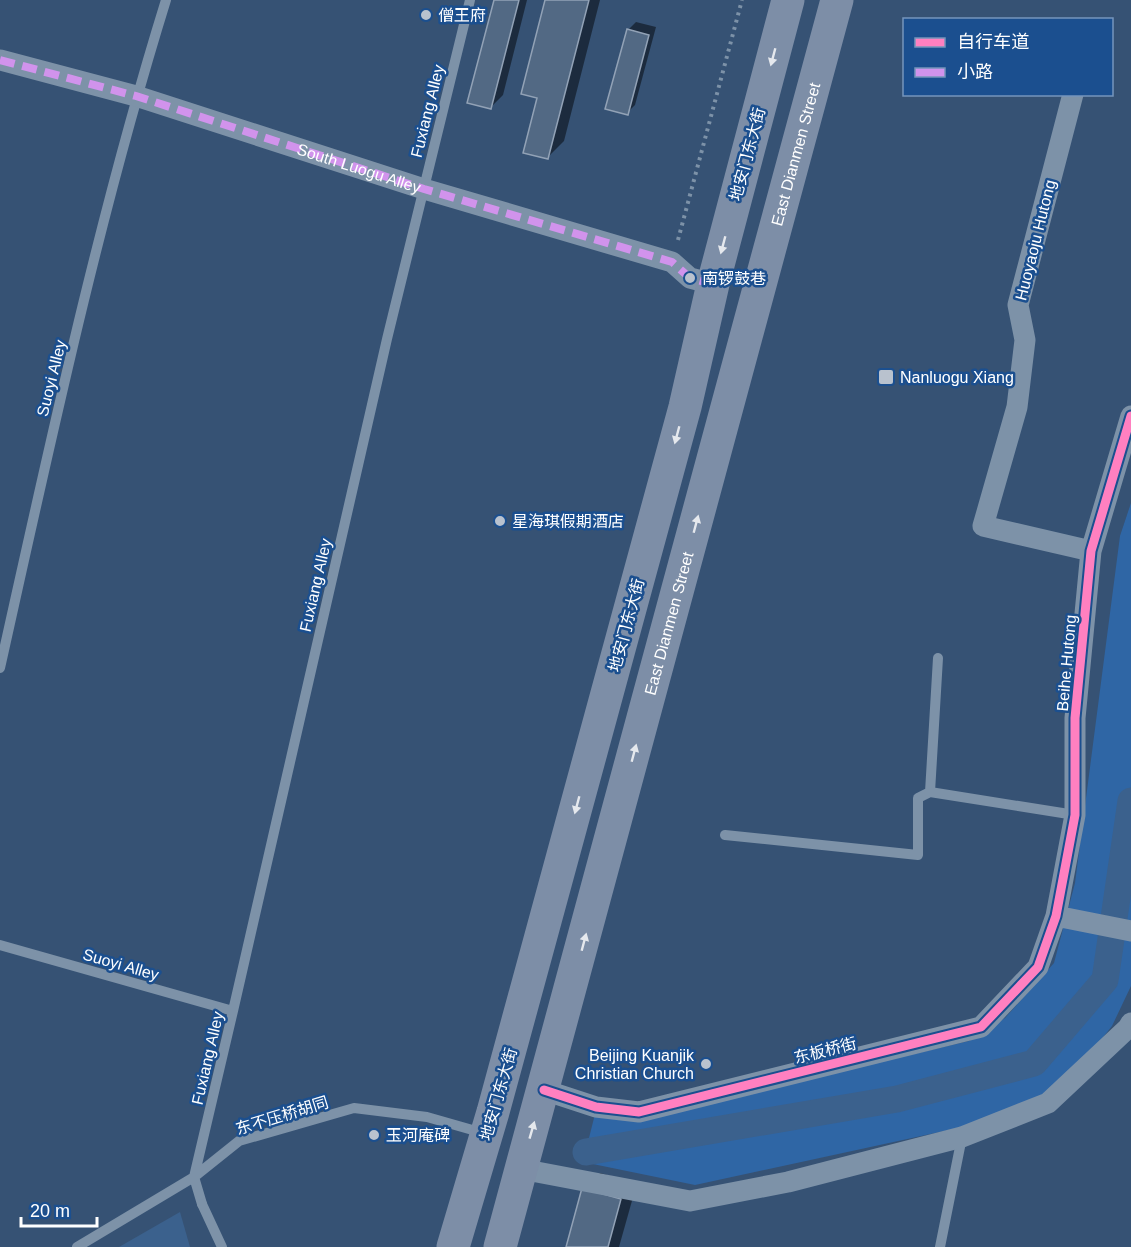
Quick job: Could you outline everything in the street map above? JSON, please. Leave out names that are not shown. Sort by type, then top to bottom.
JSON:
[{"type":"main road","name":"地安门东大街","points":[[453,1247],[685,407],[713,284],[788,0]]},
{"type":"main road","name":"East Dianmen Street","points":[[500,1247],[837,0]]},
{"type":"street","name":"South Luogu Alley","points":[[0,60],[136,96],[424,189],[672,262],[690,278],[713,284]]},
{"type":"street","name":"Huoyaoju Hutong","points":[[1072,96],[1018,305],[1025,340],[1017,407],[983,526],[1091,551]]},
{"type":"street","name":"Beihe Hutong","points":[[1056,916],[1075,815],[1076,718],[1091,551],[1131,416]]},
{"type":"street","name":"东板桥街","points":[[544,1090],[596,1107],[639,1112],[981,1027],[1038,968],[1056,916]]},
{"type":"street","points":[[1056,916],[1131,931]]},
{"type":"street","points":[[521,1169],[690,1201],[789,1182],[962,1137],[1048,1103],[1131,1023]]},
{"type":"lane","name":"Suoyi Alley","points":[[0,668],[62,391],[136,96],[166,0]]},
{"type":"lane","name":"Fuxiang Alley","points":[[194,1177],[384,351],[470,0]]},
{"type":"lane","points":[[930,792],[938,658]]},
{"type":"lane","points":[[725,835],[918,855],[918,798],[930,792],[1075,815]]},
{"type":"lane","name":"Suoyi Alley","points":[[0,945],[233,1011]]},
{"type":"lane","name":"东不压桥胡同","points":[[77,1247],[194,1177],[239,1141],[354,1108],[427,1117],[486,1134]]},
{"type":"lane","points":[[940,1247],[962,1137]]},
{"type":"lane","points":[[194,1177],[202,1204],[222,1247]]},
{"type":"path","points":[[672,262],[742,0]]},
{"type":"shaded area","points":[[1131,503],[1131,986],[1112,1026],[1061,1090],[995,1120],[695,1185],[583,1162],[595,1114],[685,1108],[969,1041],[1005,1018],[1054,963],[1075,883],[1120,536]]},
{"type":"shaded area","points":[[180,1212],[190,1247],[119,1247]]},
{"type":"building","points":[[494,0],[519,0],[491,109],[467,103]]},
{"type":"building","points":[[545,0],[589,0],[548,159],[523,153],[537,98],[521,94]]},
{"type":"building","points":[[627,29],[649,35],[628,115],[605,109]]},
{"type":"building","points":[[582,1188],[621,1199],[608,1247],[566,1247]]},
{"type":"waterway","points":[[586,1152],[897,1099],[1034,1063],[1105,980],[1131,801]]},
{"type":"marked path","points":[[0,60],[136,96],[424,189],[672,262],[690,278],[713,284]]},
{"type":"cycle path","points":[[544,1090],[596,1107],[639,1112],[981,1027],[1038,967],[1056,916],[1075,815],[1075,718],[1091,551],[1131,416]]},
{"type":"place","name":"僧王府","points":[[426,15]]},
{"type":"place","name":"南锣鼓巷","points":[[690,278]]},
{"type":"place","name":"Nanluogu Xiang","points":[[886,377]]},
{"type":"place","name":"星海琪假期酒店","points":[[500,521]]},
{"type":"place","name":"Beijing Kuanjik Christian Church","points":[[706,1064]]},
{"type":"place","name":"玉河庵碑","points":[[374,1135]]}]
